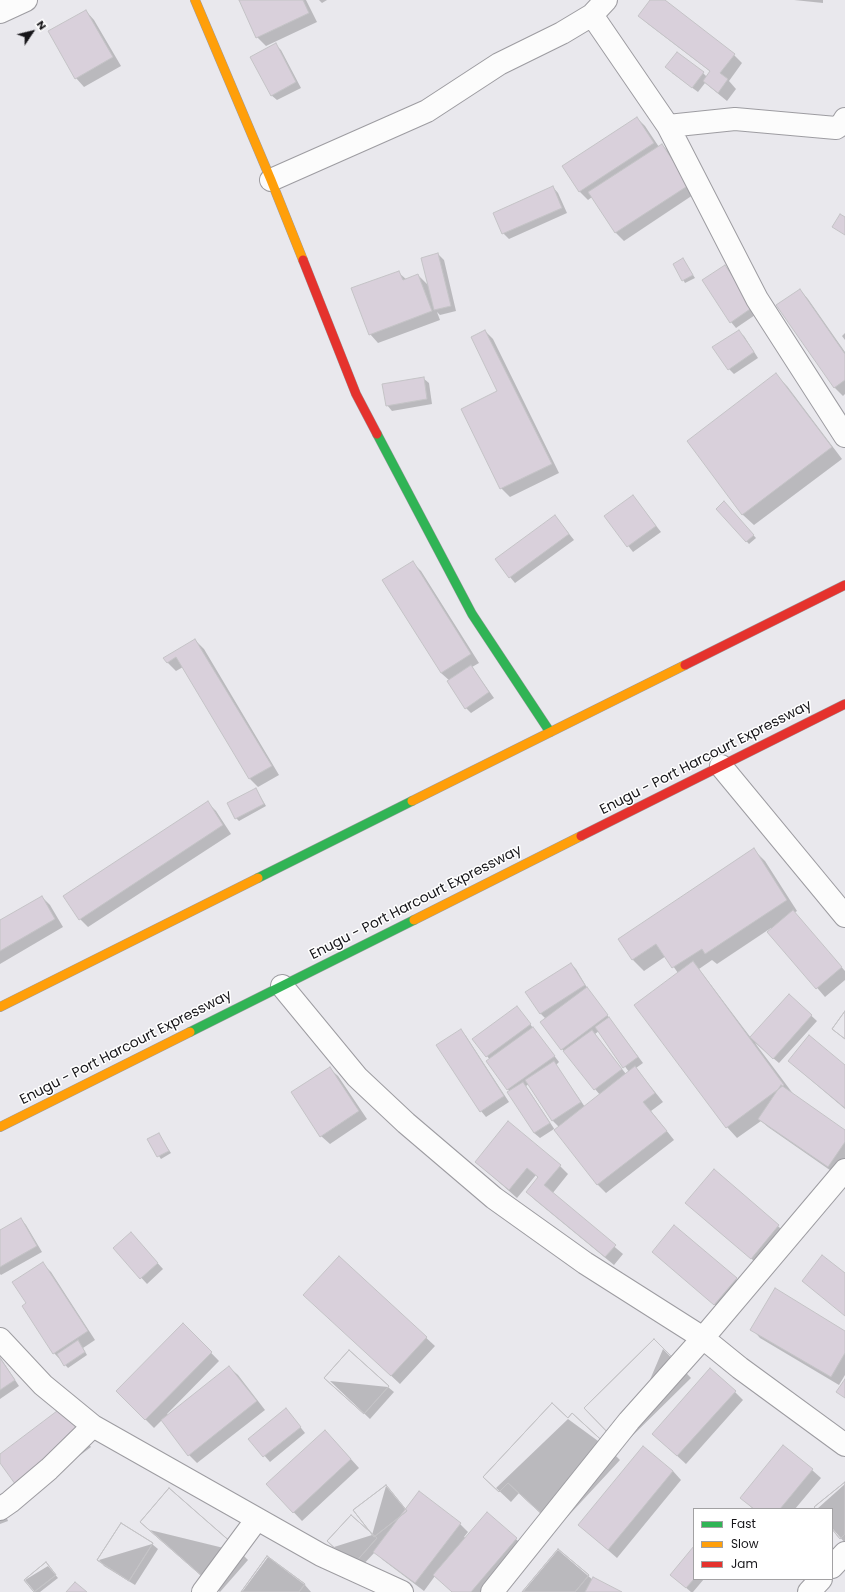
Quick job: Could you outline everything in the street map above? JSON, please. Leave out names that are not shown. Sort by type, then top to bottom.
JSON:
[{"type":"main road","points":[[195,0],[271,180],[356,394],[472,614],[550,732]]},
{"type":"main road","points":[[0,1007],[845,585]]},
{"type":"main road","name":"Enugu - Port Harcourt Expressway","points":[[0,1127],[845,704]]},
{"type":"street","points":[[0,12],[26,0]]},
{"type":"street","points":[[271,180],[426,111],[464,88],[499,64],[562,33],[599,8],[668,126],[757,299],[845,436]]},
{"type":"street","points":[[668,126],[735,119],[836,128],[842,124],[845,119]]},
{"type":"street","points":[[721,766],[845,916]]},
{"type":"street","points":[[282,986],[357,1077],[406,1123],[488,1193],[585,1263],[703,1338],[740,1368],[845,1445]]},
{"type":"street","points":[[492,1592],[629,1421],[703,1338],[845,1170]]},
{"type":"street","points":[[0,1339],[43,1385],[93,1426],[321,1555],[402,1592]]},
{"type":"street","points":[[0,1509],[49,1469],[93,1426]]},
{"type":"street","points":[[203,1592],[257,1519]]},
{"type":"street","points":[[833,1566],[845,1553]]},
{"type":"street","points":[[809,1592],[820,1580]]},
{"type":"building","points":[[239,0],[303,0],[309,13],[256,38]]},
{"type":"building","points":[[650,0],[665,0],[735,54],[720,73],[728,79],[718,93],[703,81],[710,71],[638,16]]},
{"type":"building","points":[[86,10],[113,57],[75,79],[48,31]]},
{"type":"building","points":[[276,43],[296,82],[271,96],[250,57]]},
{"type":"building","points":[[677,52],[704,72],[692,88],[665,67]]},
{"type":"building","points":[[637,117],[654,143],[579,192],[562,166]]},
{"type":"building","points":[[662,144],[689,185],[615,233],[588,192]]},
{"type":"building","points":[[553,186],[562,208],[502,234],[493,213]]},
{"type":"building","points":[[840,214],[845,217],[845,235],[832,227]]},
{"type":"building","points":[[438,253],[451,306],[434,310],[421,258]]},
{"type":"building","points":[[683,258],[693,275],[682,281],[673,264]]},
{"type":"building","points":[[725,265],[753,307],[730,323],[702,280]]},
{"type":"building","points":[[399,271],[403,280],[418,274],[432,311],[369,335],[351,288]]},
{"type":"building","points":[[800,289],[845,354],[845,380],[834,388],[776,305]]},
{"type":"building","points":[[485,330],[552,464],[500,489],[461,409],[497,391],[471,337]]},
{"type":"building","points":[[739,330],[754,352],[728,370],[712,347]]},
{"type":"building","points":[[776,373],[832,447],[742,515],[687,441]]},
{"type":"building","points":[[424,377],[427,399],[386,406],[382,384]]},
{"type":"building","points":[[633,495],[656,526],[627,547],[604,516]]},
{"type":"building","points":[[724,501],[754,535],[746,542],[716,509]]},
{"type":"building","points":[[555,515],[569,534],[509,578],[495,559]]},
{"type":"building","points":[[413,561],[471,654],[441,673],[382,580]]},
{"type":"building","points":[[195,639],[272,766],[249,779],[176,657],[167,663],[163,658]]},
{"type":"building","points":[[471,665],[489,692],[465,709],[447,681]]},
{"type":"building","points":[[256,788],[264,804],[235,819],[227,803]]},
{"type":"building","points":[[208,801],[223,825],[79,920],[63,896]]},
{"type":"building","points":[[754,848],[787,900],[705,954],[702,949],[672,968],[656,944],[632,960],[618,939]]},
{"type":"building","points":[[42,896],[55,919],[0,951],[0,920]]},
{"type":"building","points":[[793,910],[842,967],[816,989],[767,932]]},
{"type":"building","points":[[693,961],[784,1085],[726,1128],[634,1005]]},
{"type":"building","points":[[571,963],[585,985],[540,1014],[525,992]]},
{"type":"building","points":[[587,987],[608,1015],[561,1050],[540,1022]]},
{"type":"building","points":[[789,994],[812,1015],[773,1059],[750,1037]]},
{"type":"building","points":[[517,1006],[531,1024],[486,1057],[472,1039]]},
{"type":"building","points":[[845,1011],[845,1039],[832,1029]]},
{"type":"building","points":[[845,1011],[845,1039],[832,1029]]},
{"type":"building","points":[[609,1017],[638,1057],[623,1068],[595,1027]]},
{"type":"building","points":[[533,1027],[555,1056],[507,1090],[486,1061]]},
{"type":"building","points":[[461,1029],[504,1096],[480,1112],[436,1045]]},
{"type":"building","points":[[592,1030],[622,1069],[594,1090],[563,1051]]},
{"type":"building","points":[[809,1035],[845,1065],[845,1108],[788,1061]]},
{"type":"building","points":[[554,1061],[581,1102],[552,1121],[525,1080]]},
{"type":"building","points":[[635,1066],[655,1093],[643,1102],[667,1131],[597,1185],[554,1130]]},
{"type":"building","points":[[330,1067],[359,1111],[320,1137],[291,1092]]},
{"type":"building","points":[[523,1082],[550,1123],[534,1133],[507,1092]]},
{"type":"building","points":[[781,1085],[845,1130],[845,1142],[828,1167],[758,1119]]},
{"type":"building","points":[[508,1121],[561,1165],[544,1185],[616,1245],[605,1257],[526,1192],[538,1177],[527,1168],[509,1190],[475,1162]]},
{"type":"building","points":[[159,1133],[169,1151],[157,1157],[147,1139]]},
{"type":"building","points":[[714,1169],[779,1225],[751,1259],[685,1203]]},
{"type":"building","points":[[21,1218],[37,1246],[0,1267],[0,1230]]},
{"type":"building","points":[[674,1225],[737,1278],[714,1305],[652,1252]]},
{"type":"building","points":[[131,1232],[158,1263],[140,1279],[113,1248]]},
{"type":"building","points":[[822,1255],[845,1273],[845,1316],[802,1281]]},
{"type":"building","points":[[339,1256],[427,1337],[391,1376],[303,1295]]},
{"type":"building","points":[[43,1262],[88,1331],[53,1354],[22,1306],[26,1303],[12,1282]]},
{"type":"building","points":[[775,1288],[845,1331],[845,1353],[831,1377],[750,1330]]},
{"type":"building","points":[[183,1323],[212,1352],[145,1420],[116,1391]]},
{"type":"building","points":[[654,1339],[684,1369],[613,1438],[584,1408]]},
{"type":"building","points":[[654,1339],[684,1369],[613,1438],[584,1408]]},
{"type":"building","points":[[78,1340],[85,1352],[64,1366],[57,1354]]},
{"type":"building","points":[[349,1350],[389,1386],[364,1414],[324,1378]]},
{"type":"building","points":[[349,1350],[389,1386],[364,1414],[324,1378]]},
{"type":"building","points":[[0,1358],[15,1380],[0,1390]]},
{"type":"building","points":[[229,1366],[257,1401],[188,1456],[161,1420]]},
{"type":"building","points":[[710,1368],[736,1391],[677,1456],[652,1434]]},
{"type":"building","points":[[845,1379],[845,1398],[836,1392]]},
{"type":"building","points":[[552,1403],[568,1418],[572,1413],[610,1448],[546,1518],[508,1483],[499,1492],[483,1477]]},
{"type":"building","points":[[552,1403],[568,1418],[572,1413],[610,1448],[546,1518],[508,1483],[499,1492],[483,1477]]},
{"type":"building","points":[[61,1408],[84,1438],[18,1488],[0,1463],[0,1454]]},
{"type":"building","points":[[286,1408],[301,1427],[263,1457],[248,1439]]},
{"type":"building","points":[[325,1430],[351,1459],[293,1513],[266,1484]]},
{"type":"building","points":[[783,1445],[813,1469],[781,1508],[753,1508],[740,1498]]},
{"type":"building","points":[[643,1446],[673,1471],[608,1550],[578,1525]]},
{"type":"building","points":[[845,1482],[845,1534],[840,1539],[833,1530],[833,1508],[814,1507]]},
{"type":"building","points":[[845,1482],[845,1534],[840,1539],[833,1530],[833,1508],[814,1507]]},
{"type":"building","points":[[386,1485],[407,1511],[374,1537],[353,1510]]},
{"type":"building","points":[[386,1485],[407,1511],[374,1537],[353,1510]]},
{"type":"building","points":[[169,1488],[241,1551],[211,1584],[140,1522]]},
{"type":"building","points":[[169,1488],[241,1551],[211,1584],[140,1522]]},
{"type":"building","points":[[419,1491],[461,1523],[415,1583],[373,1552]]},
{"type":"building","points":[[487,1512],[517,1538],[471,1592],[452,1592],[433,1575]]},
{"type":"building","points":[[351,1515],[377,1538],[353,1565],[327,1541]]},
{"type":"building","points":[[351,1515],[377,1538],[353,1565],[327,1541]]},
{"type":"building","points":[[121,1523],[153,1543],[129,1581],[97,1560]]},
{"type":"building","points":[[121,1523],[153,1543],[129,1581],[97,1560]]},
{"type":"building","points":[[693,1547],[693,1580],[686,1588],[670,1575]]},
{"type":"building","points":[[558,1549],[589,1575],[575,1592],[522,1592]]},
{"type":"building","points":[[558,1549],[589,1575],[575,1592],[522,1592]]},
{"type":"building","points":[[267,1556],[305,1584],[299,1592],[241,1592]]},
{"type":"building","points":[[267,1556],[305,1584],[299,1592],[241,1592]]},
{"type":"building","points":[[46,1562],[56,1575],[34,1592],[24,1580]]},
{"type":"building","points":[[46,1562],[56,1575],[34,1592],[24,1580]]},
{"type":"building","points":[[593,1577],[622,1592],[585,1592]]},
{"type":"building","points":[[75,1582],[87,1592],[66,1592]]},
{"type":"traffic: fast","points":[[377,434],[472,614],[550,732]]},
{"type":"traffic: fast","points":[[258,878],[412,801]]},
{"type":"traffic: fast","points":[[190,1032],[414,920]]},
{"type":"traffic: slow","points":[[195,0],[303,260]]},
{"type":"traffic: slow","points":[[412,801],[685,665]]},
{"type":"traffic: slow","points":[[414,920],[581,836]]},
{"type":"traffic: slow","points":[[0,1007],[258,878]]},
{"type":"traffic: slow","points":[[0,1127],[190,1032]]},
{"type":"traffic: jam","points":[[303,260],[356,394],[377,434]]},
{"type":"traffic: jam","points":[[685,665],[845,585]]},
{"type":"traffic: jam","points":[[581,836],[845,704]]}]
